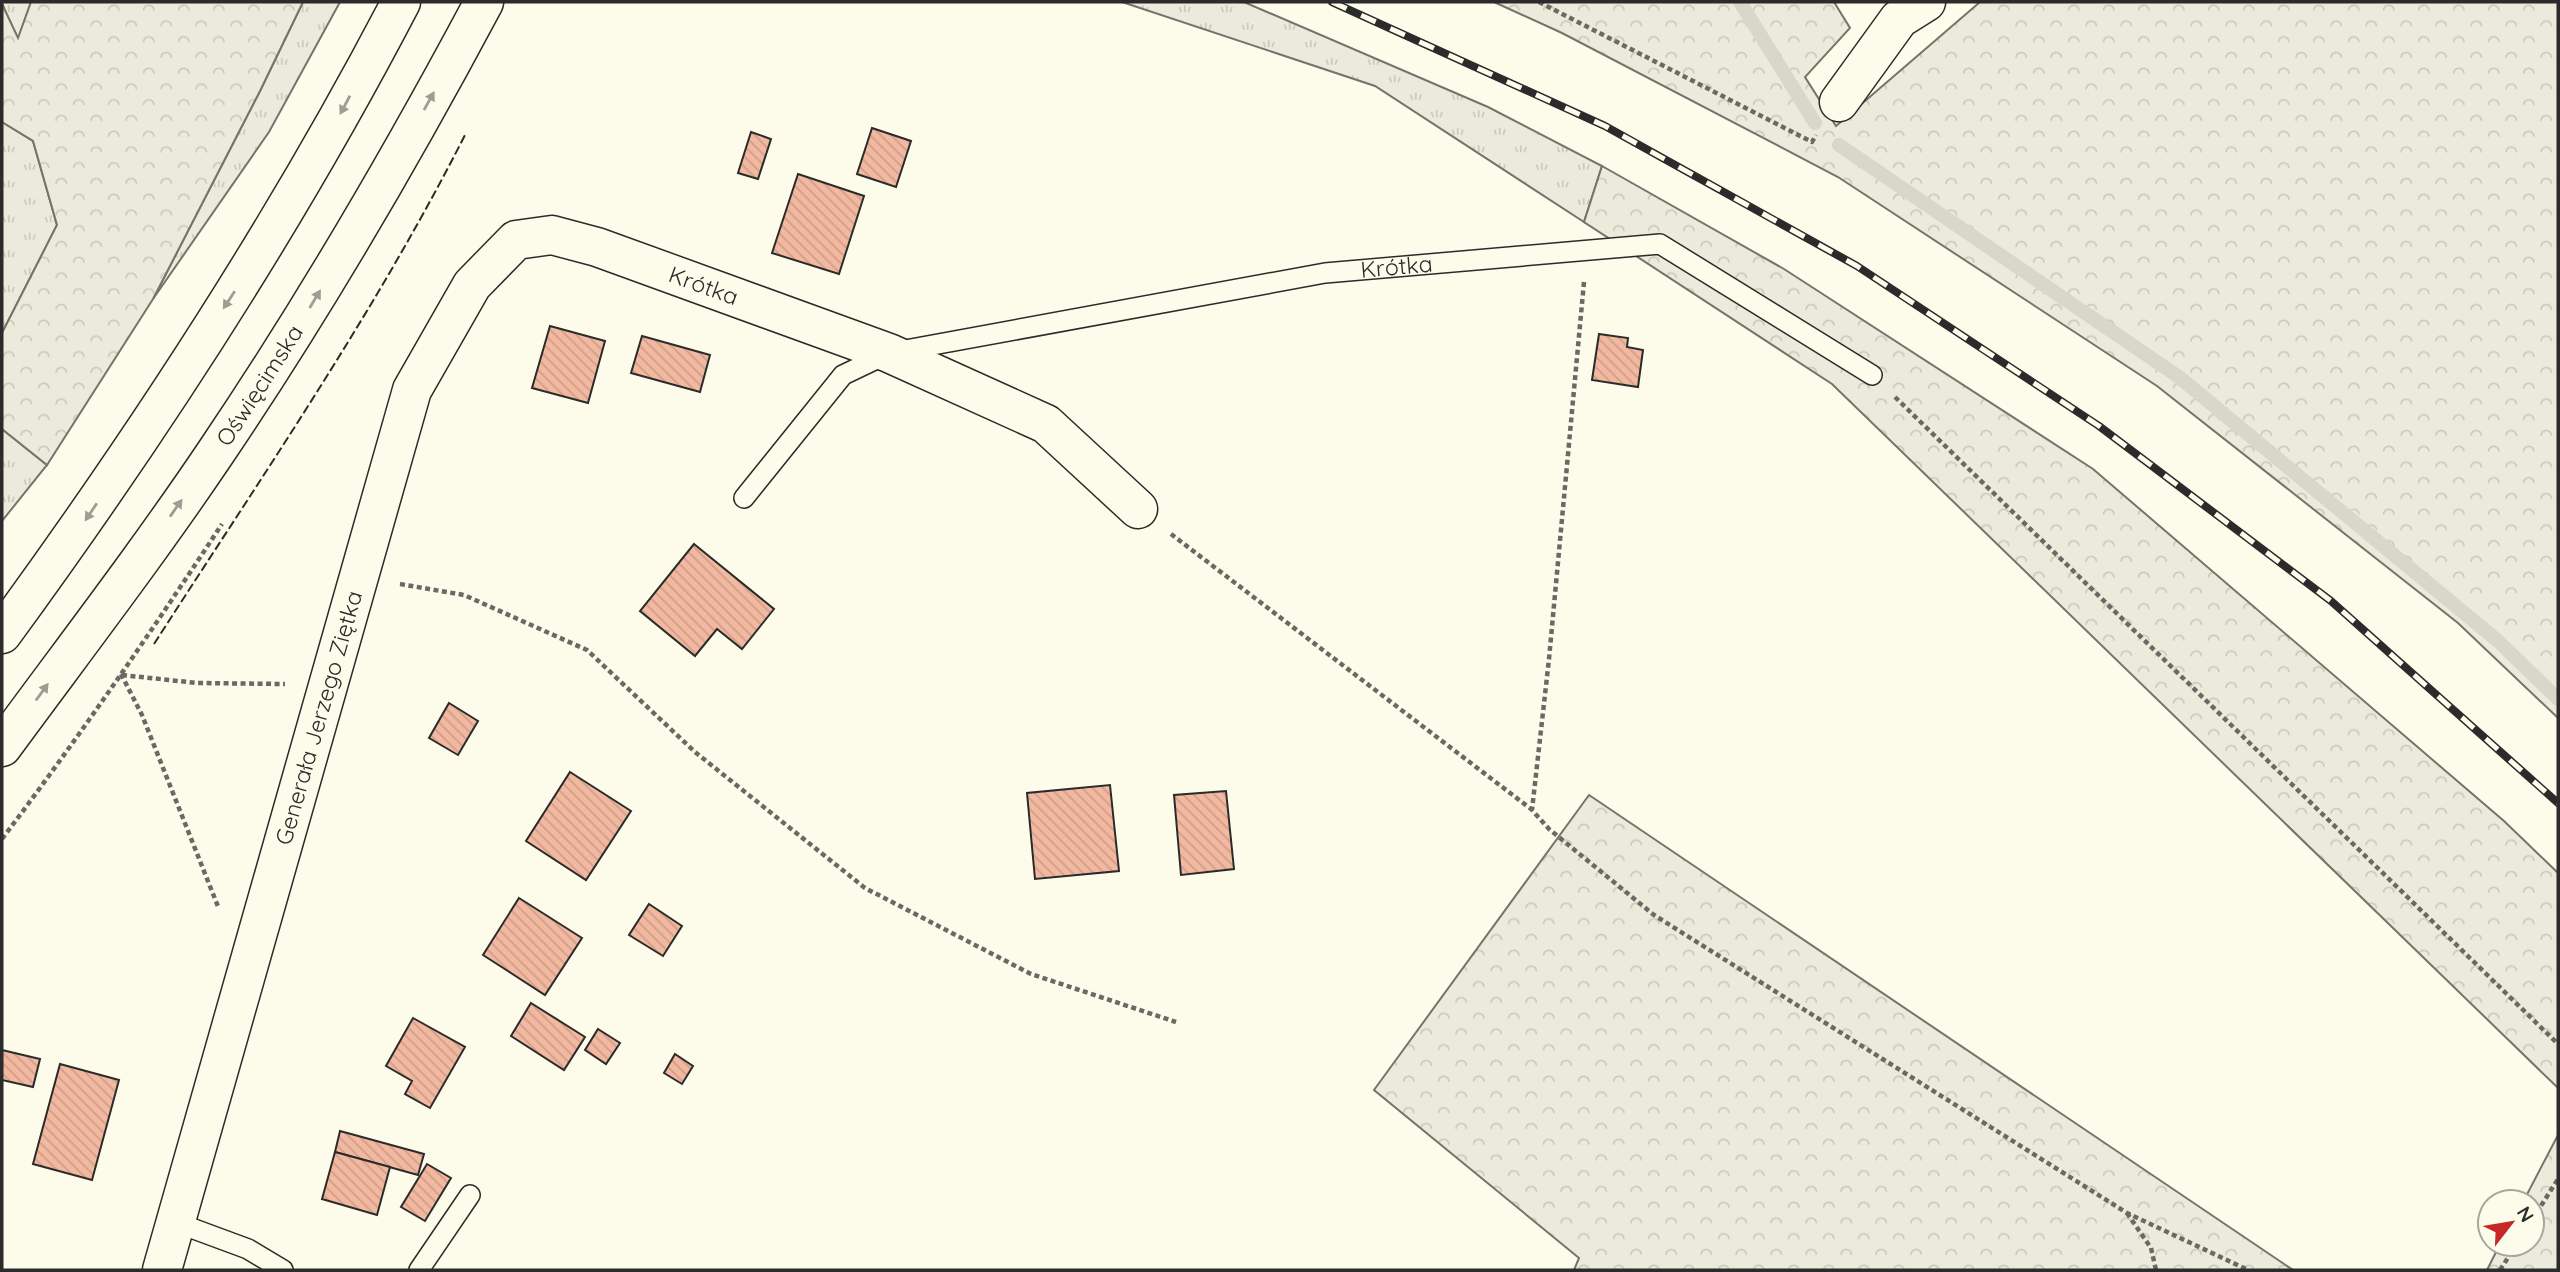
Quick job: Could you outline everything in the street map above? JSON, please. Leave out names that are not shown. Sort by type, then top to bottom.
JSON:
[{"type":"street","points":[[2,634],[86,519],[233,295],[326,142],[401,2]]},
{"type":"street","name":"Oświęcimska","points":[[2,747],[216,453],[297,328],[385,180],[484,2]]},
{"type":"street","points":[[1839,102],[1899,19],[1926,2]]},
{"type":"street","name":"Krótka","points":[[516,240],[552,235],[597,247],[890,353],[1046,424],[1138,509]]},
{"type":"street","name":"Generała Jerzego Ziętka","points":[[162,1270],[412,390],[472,285],[516,240]]},
{"type":"lane","name":"Krótka","points":[[744,498],[843,375],[890,353],[1325,273],[1660,244],[1872,375]]},
{"type":"lane","points":[[419,1270],[470,1195]]},
{"type":"lane","points":[[175,1222],[248,1248],[283,1270]]},
{"type":"path","points":[[1539,2],[1812,142],[1839,102]]},
{"type":"path","points":[[1532,810],[1549,659],[1587,250]]},
{"type":"path","points":[[1872,375],[2558,1044]]},
{"type":"path","points":[[1138,509],[1532,810],[1549,830],[1654,915],[2127,1213],[2248,1270]]},
{"type":"path","points":[[359,577],[464,595],[587,650],[695,752],[865,888],[1031,974],[1176,1022]]},
{"type":"path","points":[[220,910],[142,715],[121,674],[197,683],[329,684]]},
{"type":"path","points":[[2546,1198],[2558,1179]]},
{"type":"path","points":[[2127,1213],[2151,1248],[2156,1270]]},
{"type":"green space","points":[[31,2],[18,39],[2,4]]},
{"type":"green space","points":[[31,2],[303,2],[153,299],[47,465],[2,429],[2,333],[57,225],[33,141],[2,122],[2,4],[18,38]]},
{"type":"green space","points":[[303,2],[340,2],[269,132],[153,299],[260,91]]},
{"type":"green space","points":[[1122,2],[1244,2],[1488,107],[1602,166],[1584,222],[1375,86]]},
{"type":"green space","points":[[1494,2],[1834,2],[1850,28],[1805,77],[1836,126],[1980,2],[2558,2],[2558,718],[2458,623],[2157,386],[1838,177],[1562,33]]},
{"type":"green space","points":[[2,122],[33,141],[57,225],[2,333]]},
{"type":"green space","points":[[1602,166],[1784,269],[2093,469],[2504,821],[2558,873],[2558,1088],[1832,384],[1584,222]]},
{"type":"green space","points":[[2,429],[47,465],[2,521]]},
{"type":"green space","points":[[1589,795],[2293,1270],[1574,1270],[1579,1258],[1374,1090]]},
{"type":"green space","points":[[2558,1135],[2558,1270],[2487,1270],[2493,1258],[2546,1258],[2546,1188],[2530,1188]]},
{"type":"building","points":[[872,128],[911,141],[896,187],[857,174]]},
{"type":"building","points":[[751,132],[771,139],[758,179],[738,173]]},
{"type":"building","points":[[798,174],[864,196],[839,274],[772,253]]},
{"type":"building","points":[[550,326],[605,341],[588,403],[532,388]]},
{"type":"building","points":[[1599,334],[1628,338],[1627,347],[1643,350],[1638,387],[1592,380]]},
{"type":"building","points":[[642,336],[710,355],[700,392],[631,373]]},
{"type":"building","points":[[694,544],[774,609],[742,649],[717,629],[695,656],[640,611]]},
{"type":"building","points":[[449,703],[478,721],[458,755],[429,738]]},
{"type":"building","points":[[570,772],[631,811],[586,880],[526,841]]},
{"type":"building","points":[[1110,785],[1119,871],[1035,879],[1027,793]]},
{"type":"building","points":[[1226,791],[1234,869],[1181,875],[1174,795]]},
{"type":"building","points":[[519,898],[582,938],[545,995],[483,955]]},
{"type":"building","points":[[649,904],[682,926],[663,956],[629,935]]},
{"type":"building","points":[[531,1003],[585,1037],[564,1070],[511,1036]]},
{"type":"building","points":[[413,1018],[465,1047],[430,1108],[405,1094],[412,1081],[386,1066]]},
{"type":"building","points":[[598,1029],[620,1043],[606,1064],[585,1050]]},
{"type":"building","points":[[2,1050],[40,1059],[33,1087],[2,1080]]},
{"type":"building","points":[[675,1054],[693,1066],[682,1084],[664,1073]]},
{"type":"building","points":[[60,1064],[119,1080],[92,1180],[33,1164]]},
{"type":"building","points":[[340,1131],[424,1154],[418,1175],[335,1152]]},
{"type":"building","points":[[335,1152],[390,1167],[377,1215],[322,1199]]},
{"type":"building","points":[[427,1164],[451,1178],[425,1221],[401,1207]]},
{"type":"waterway","points":[[1740,2],[1815,123]]},
{"type":"waterway","points":[[1839,145],[2179,377],[2498,641],[2558,699]]},
{"type":"railway","points":[[1332,2],[1605,126],[1857,266],[2099,426],[2331,601],[2558,803]]},
{"type":"fence","points":[[154,644],[356,329],[466,133]]}]
